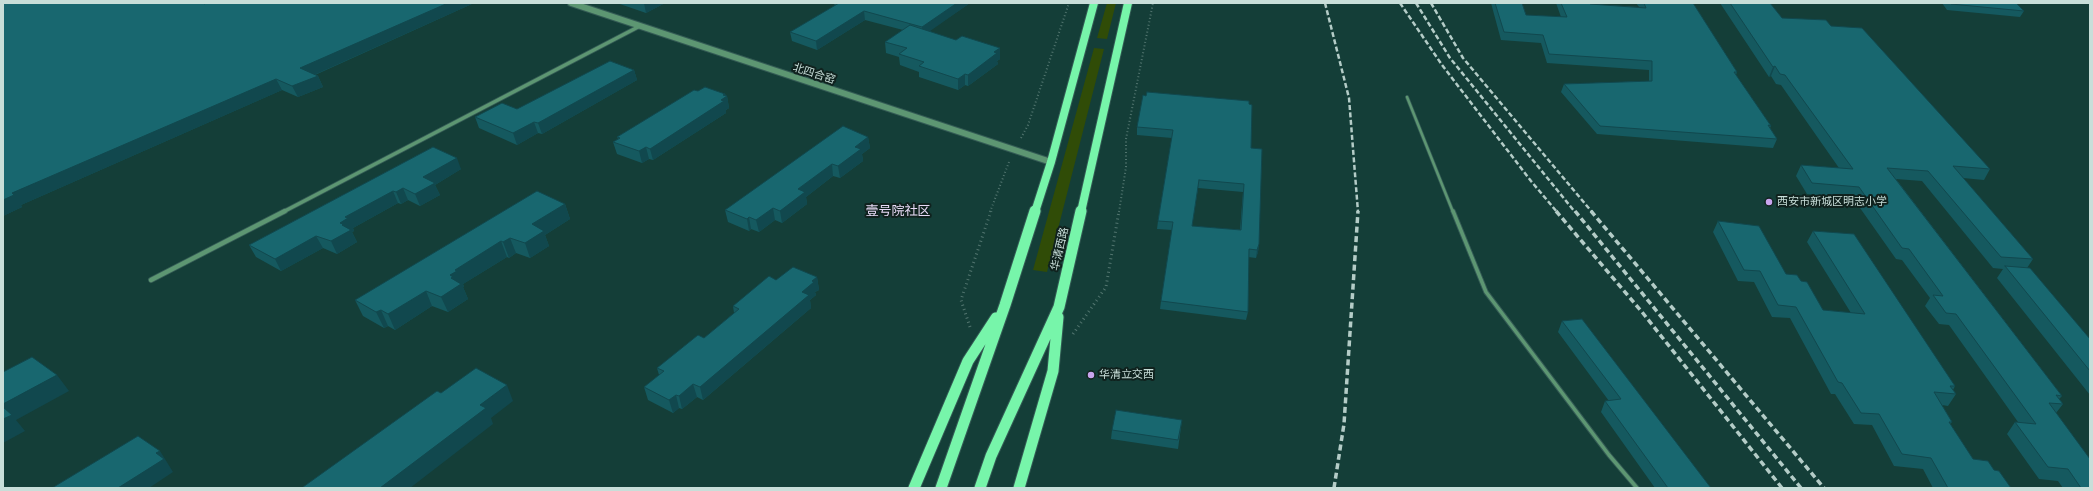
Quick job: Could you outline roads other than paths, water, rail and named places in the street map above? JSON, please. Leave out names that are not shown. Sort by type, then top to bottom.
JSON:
[{"type":"main road","points":[[941,488],[1005,305],[1051,162],[1094,3]]},
{"type":"main road","name":"华清西路","points":[[980,488],[991,456],[1059,307],[1128,3]]},
{"type":"main road","points":[[914,488],[968,361],[1005,305]]},
{"type":"main road","points":[[1019,488],[1053,372],[1059,307]]},
{"type":"street","name":"北四合窑","points":[[571,3],[638,27],[1051,162]]},
{"type":"street","points":[[151,280],[638,27]]},
{"type":"lane","points":[[1407,97],[1486,292],[1609,455],[1637,488]]},
{"type":"railway","points":[[1325,3],[1349,98],[1358,212]]},
{"type":"railway","points":[[1400,3],[1442,65],[1531,181],[1557,212]]},
{"type":"railway","points":[[1416,3],[1450,58],[1575,212]]},
{"type":"railway","points":[[1431,3],[1463,58],[1592,212]]},
{"type":"railway","points":[[1556,211],[1642,312],[1782,488]]},
{"type":"railway","points":[[1575,211],[1801,488]]},
{"type":"railway","points":[[1591,211],[1824,488]]},
{"type":"railway","points":[[1334,488],[1344,424],[1358,212]]},
{"type":"place","name":"西安市新城区明志小学","points":[[1769,202]]},
{"type":"place","name":"华清立交西","points":[[1091,375]]},
{"type":"district","name":"壹号院社区","points":[[898,211]]}]
